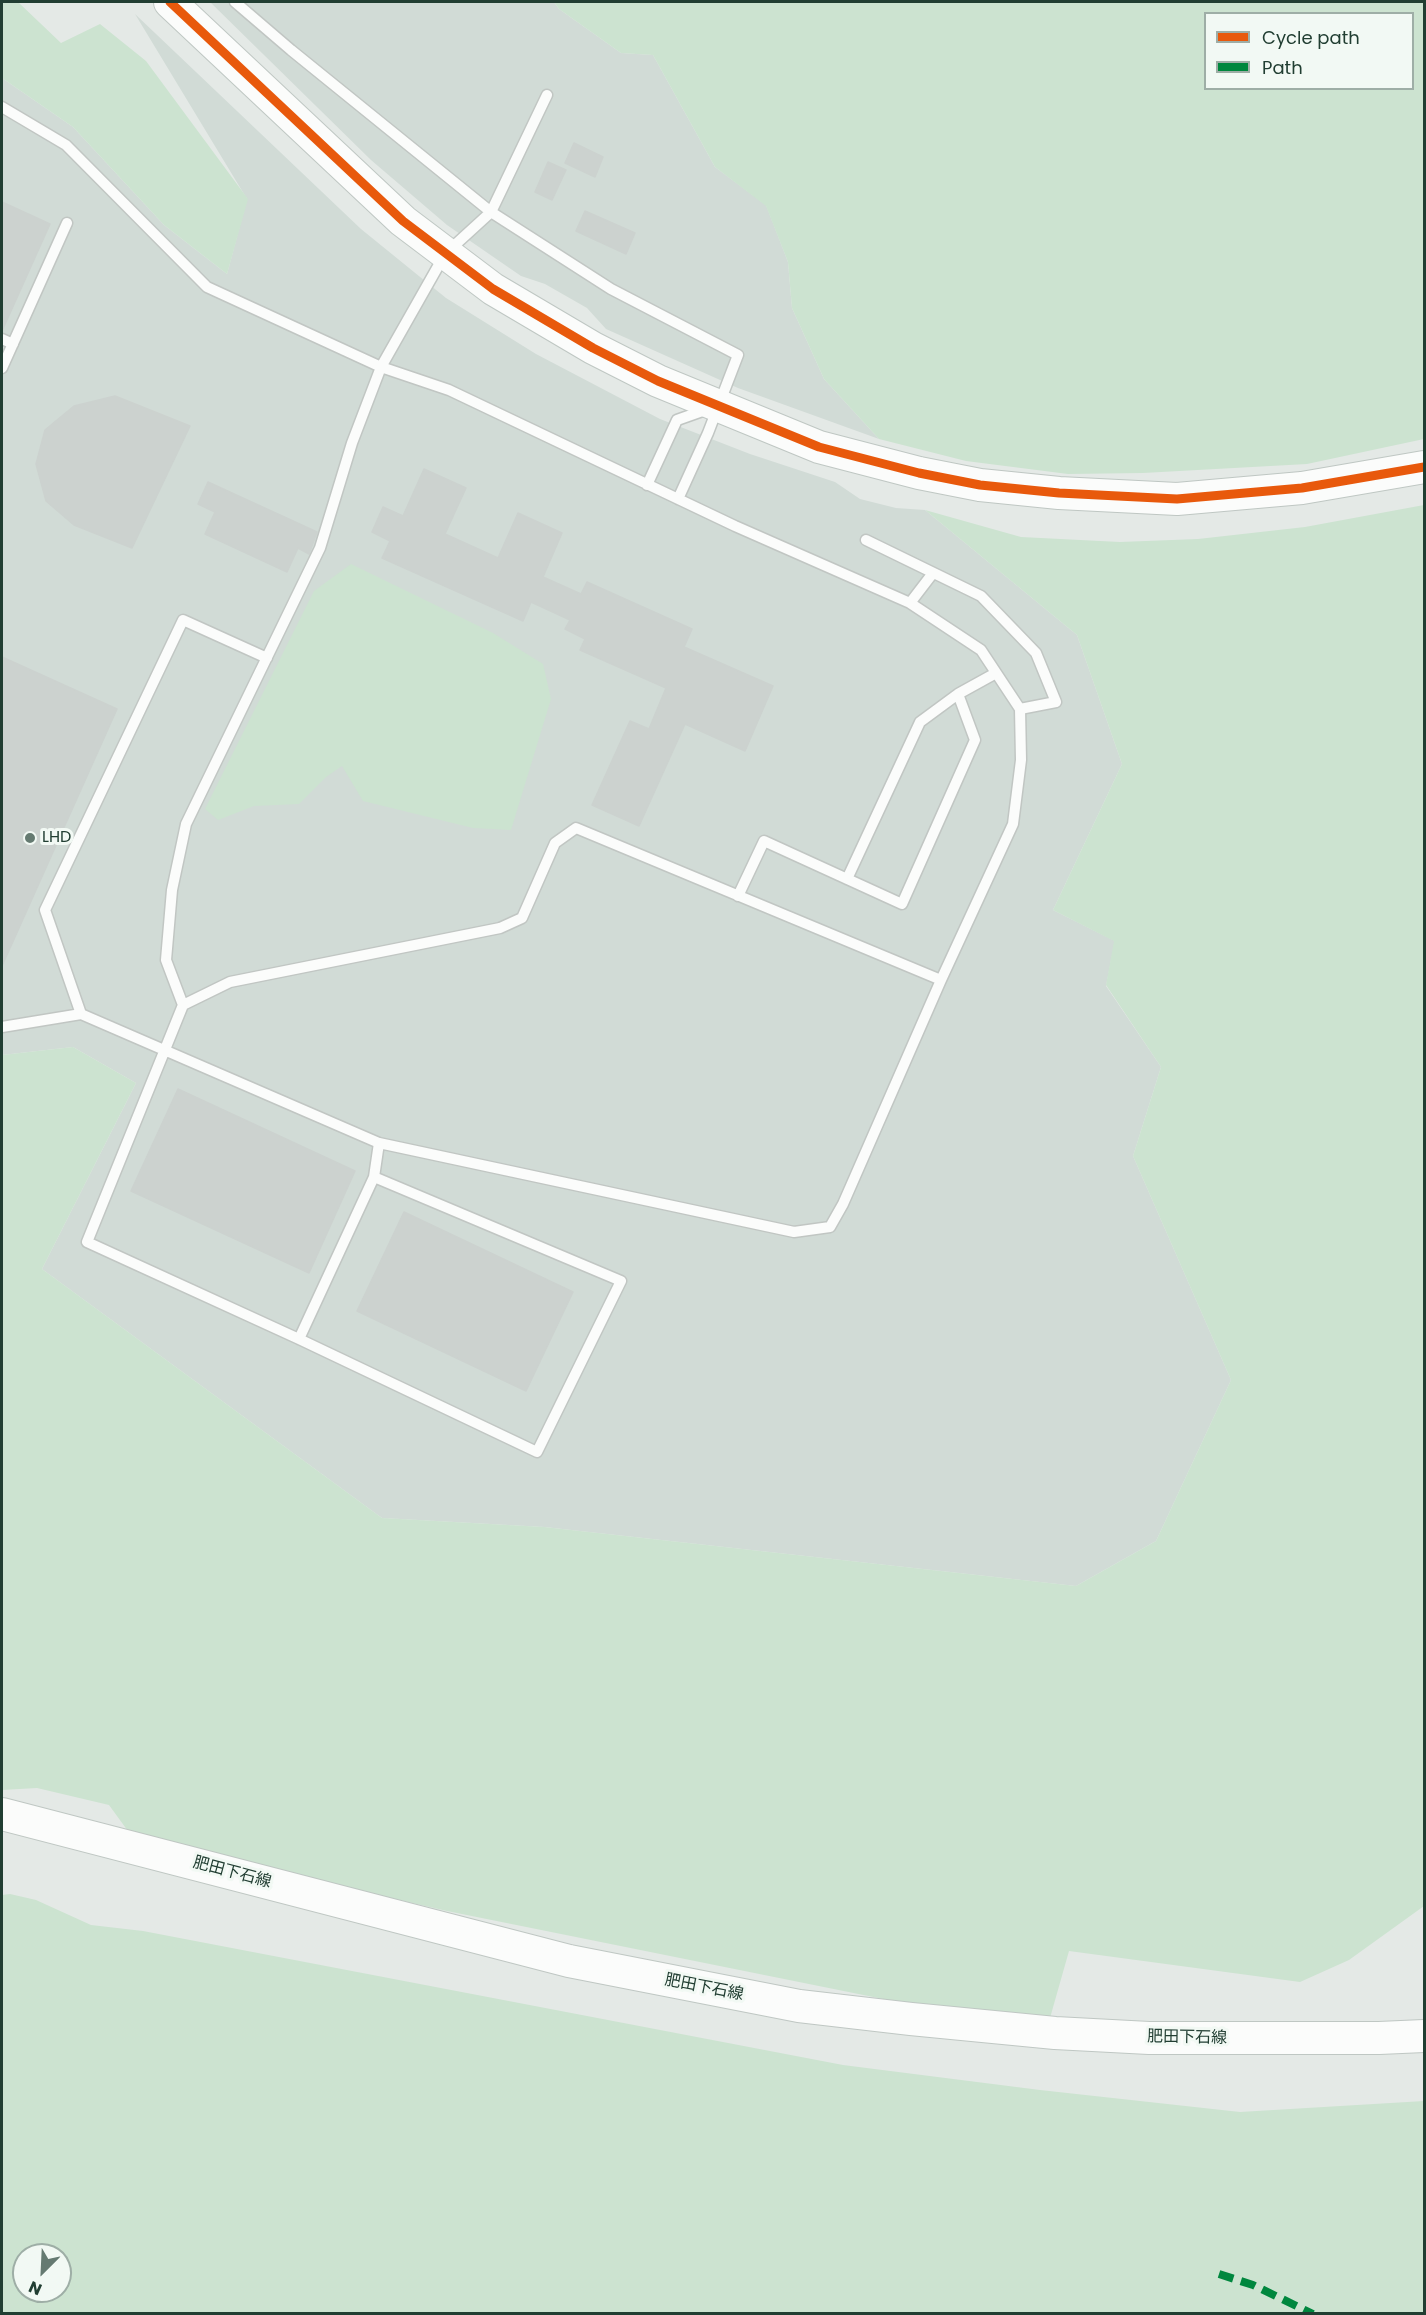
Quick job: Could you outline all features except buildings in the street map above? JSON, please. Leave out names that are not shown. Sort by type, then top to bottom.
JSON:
[{"type":"main road","points":[[170,2],[403,220],[493,289],[593,348],[658,381],[819,447],[919,473],[980,485],[1059,493],[1177,499],[1302,488],[1425,467]]},
{"type":"main road","name":"肥田下石線","points":[[2,1814],[569,1961],[799,2006],[1011,2029],[1149,2038],[1425,2036]]},
{"type":"lane","points":[[235,2],[491,212],[611,289],[738,355],[708,433],[678,499]]},
{"type":"lane","points":[[183,1005],[166,960],[172,890],[186,824],[320,548],[352,443],[381,367],[445,254],[491,212],[547,95]]},
{"type":"lane","points":[[2,107],[66,145],[207,287],[381,367],[448,390],[678,499],[910,603],[981,650],[1020,709],[1021,760],[1013,824],[941,980],[843,1204],[830,1227],[794,1232],[380,1143],[81,1014],[2,1028]]},
{"type":"lane","points":[[2,368],[67,223]]},
{"type":"lane","points":[[2,339],[13,344]]},
{"type":"lane","points":[[648,485],[676,420],[717,406]]},
{"type":"lane","points":[[866,540],[981,596],[1036,653],[1056,702],[1020,709]]},
{"type":"lane","points":[[910,603],[933,573]]},
{"type":"lane","points":[[81,1014],[45,910],[183,620],[267,658]]},
{"type":"lane","points":[[847,879],[920,722],[958,694],[996,673]]},
{"type":"lane","points":[[738,896],[764,841],[902,904],[975,740],[958,694]]},
{"type":"lane","points":[[374,1177],[621,1281],[537,1452],[87,1242],[183,1005],[230,982],[500,928],[522,918],[555,843],[576,828],[941,980]]},
{"type":"lane","points":[[299,1339],[374,1177],[380,1143]]},
{"type":"shaded area","points":[[210,2],[554,2],[559,9],[621,53],[653,55],[715,167],[766,205],[788,262],[792,308],[824,379],[879,439],[738,388],[606,329],[587,308],[545,284],[521,276],[447,225],[371,160]]},
{"type":"shaded area","points":[[135,14],[361,229],[446,298],[536,354],[660,419],[750,454],[835,482],[860,499],[896,508],[925,510],[1077,635],[1122,764],[1053,910],[1115,941],[1106,986],[1161,1067],[1133,1156],[1231,1380],[1156,1541],[1076,1586],[544,1527],[382,1518],[42,1269],[136,1083],[73,1047],[2,1055],[2,78],[73,127],[164,225],[227,274],[247,199]]},
{"type":"green space","points":[[2,2],[18,2],[61,43],[100,24],[146,61],[248,199],[227,274],[164,225],[73,127],[2,78]]},
{"type":"green space","points":[[554,2],[1424,2],[1424,439],[1307,464],[1143,473],[1068,474],[966,461],[879,439],[824,379],[792,308],[788,262],[766,206],[715,167],[653,55],[621,53],[559,9]]},
{"type":"green space","points":[[1424,505],[1424,1906],[1349,1960],[1300,1982],[1069,1951],[1050,2018],[918,2006],[447,1911],[133,1838],[109,1805],[37,1788],[2,1790],[2,1055],[73,1047],[136,1083],[42,1269],[382,1518],[544,1527],[1076,1586],[1156,1541],[1231,1380],[1133,1156],[1161,1067],[1106,985],[1114,941],[1053,910],[1122,764],[1077,635],[925,510],[1021,537],[1120,542],[1198,539],[1305,527]]},
{"type":"green space","points":[[351,564],[493,633],[543,664],[551,699],[511,830],[473,828],[363,801],[342,766],[326,777],[299,804],[254,806],[218,820],[205,809],[314,591]]},
{"type":"green space","points":[[10,1894],[36,1900],[91,1925],[143,1931],[843,2065],[1240,2112],[1424,2101],[1424,2313],[2,2313],[2,1895]]},
{"type":"marked path","points":[[1219,2274],[1253,2285],[1313,2314]]},
{"type":"cycle path","points":[[170,2],[403,221],[493,289],[593,348],[658,381],[819,447],[919,473],[980,485],[1059,493],[1177,499],[1302,488],[1424,467]]},
{"type":"place","name":"LHD","points":[[30,838]]}]
